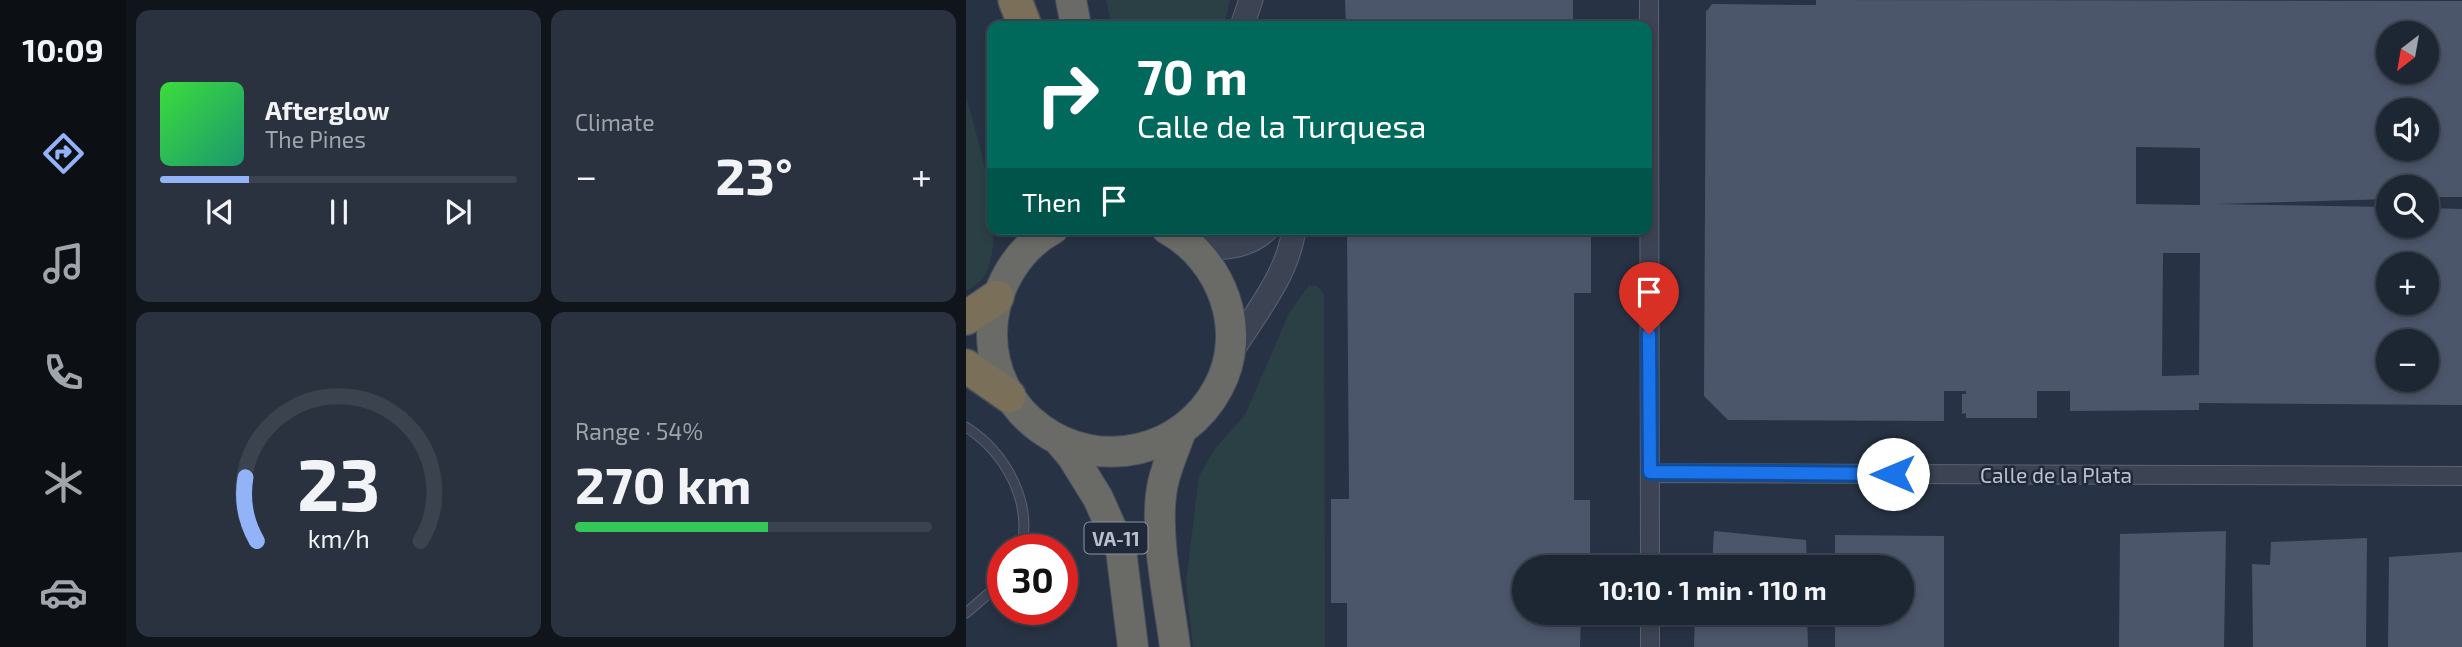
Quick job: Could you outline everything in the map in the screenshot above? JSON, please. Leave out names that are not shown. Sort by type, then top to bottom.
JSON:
[{"type":"highway","points":[[1015,0],[1023,21]]},
{"type":"highway","points":[[1027,0],[1033,21]]},
{"type":"highway","points":[[1071,0],[1075,21]]},
{"type":"highway","name":"VA-11","points":[[1043,235],[1024,250],[998,297],[992,342],[998,369],[1009,396],[1031,423],[1060,442],[1099,452],[1122,452],[1149,447],[1181,431],[1203,412],[1218,388],[1229,356],[1231,327],[1220,284],[1211,268],[1192,247],[1175,235]]},
{"type":"highway","points":[[966,318],[998,297]]},
{"type":"highway","points":[[966,366],[1009,396]]},
{"type":"highway","name":"VA-11","points":[[1175,647],[1161,530],[1163,485],[1181,431]]},
{"type":"highway","name":"VA-11","points":[[1060,442],[1098,498],[1121,550],[1128,639]]},
{"type":"street","points":[[1244,21],[1251,0]]},
{"type":"street","points":[[1649,0],[1649,21]]},
{"type":"street","points":[[1192,247],[1226,248],[1245,243],[1258,235]]},
{"type":"street","points":[[1229,356],[1278,277],[1293,235]]},
{"type":"street","points":[[1648,235],[1650,555]]},
{"type":"street","name":"Calle de la Plata","points":[[1650,472],[2462,476]]},
{"type":"street","points":[[1650,625],[1650,647]]},
{"type":"lane","points":[[966,427],[994,451],[1013,480],[1024,523],[1023,534]]},
{"type":"lane","points":[[966,613],[987,595]]},
{"type":"green space","points":[[1106,0],[1230,0],[1225,21],[1111,21]]},
{"type":"green space","points":[[966,96],[987,179],[987,235],[993,235],[993,239],[990,261],[983,278],[966,291]]},
{"type":"green space","points":[[1309,285],[1317,286],[1324,294],[1325,647],[1193,647],[1186,582],[1199,476],[1214,450],[1245,415],[1289,313]]},
{"type":"building","points":[[1345,0],[1573,0],[1573,21],[1346,21]]},
{"type":"building","points":[[1816,0],[2462,1],[2462,197],[2439,197],[2439,175],[2376,175],[2376,199],[2217,204],[2376,207],[2376,238],[2439,238],[2439,208],[2462,209],[2462,405],[2199,403],[2199,410],[2070,411],[2070,391],[2037,391],[2037,418],[1966,418],[1966,413],[1962,414],[1962,394],[1966,394],[1966,391],[1944,391],[1944,421],[1728,420],[1704,396],[1706,12],[1712,4],[1816,5]],"holes":[[[2136,147],[2200,148],[2200,205],[2136,204]],[[2163,253],[2200,253],[2199,375],[2162,376]]]},
{"type":"building","points":[[1347,235],[1591,235],[1591,293],[1574,293],[1574,500],[1590,500],[1590,555],[1512,555],[1512,625],[1581,625],[1580,647],[1347,647],[1347,603],[1331,603],[1331,499],[1349,499]]},
{"type":"building","points":[[1714,531],[1806,540],[1807,555],[1713,555]]},
{"type":"building","points":[[2226,531],[2224,647],[2119,647],[2120,534]]},
{"type":"building","points":[[1835,535],[1944,536],[1944,647],[1835,647],[1835,625],[1914,625],[1914,555],[1835,555]]},
{"type":"building","points":[[2367,538],[2366,647],[2253,647],[2252,564],[2270,565],[2271,542]]},
{"type":"building","points":[[2462,552],[2462,647],[2388,647],[2389,557]]},
{"type":"building","points":[[1695,625],[1807,625],[1808,647],[1694,647]]},
{"type":"route","points":[[1649,334],[1650,472],[1893,474]]}]
